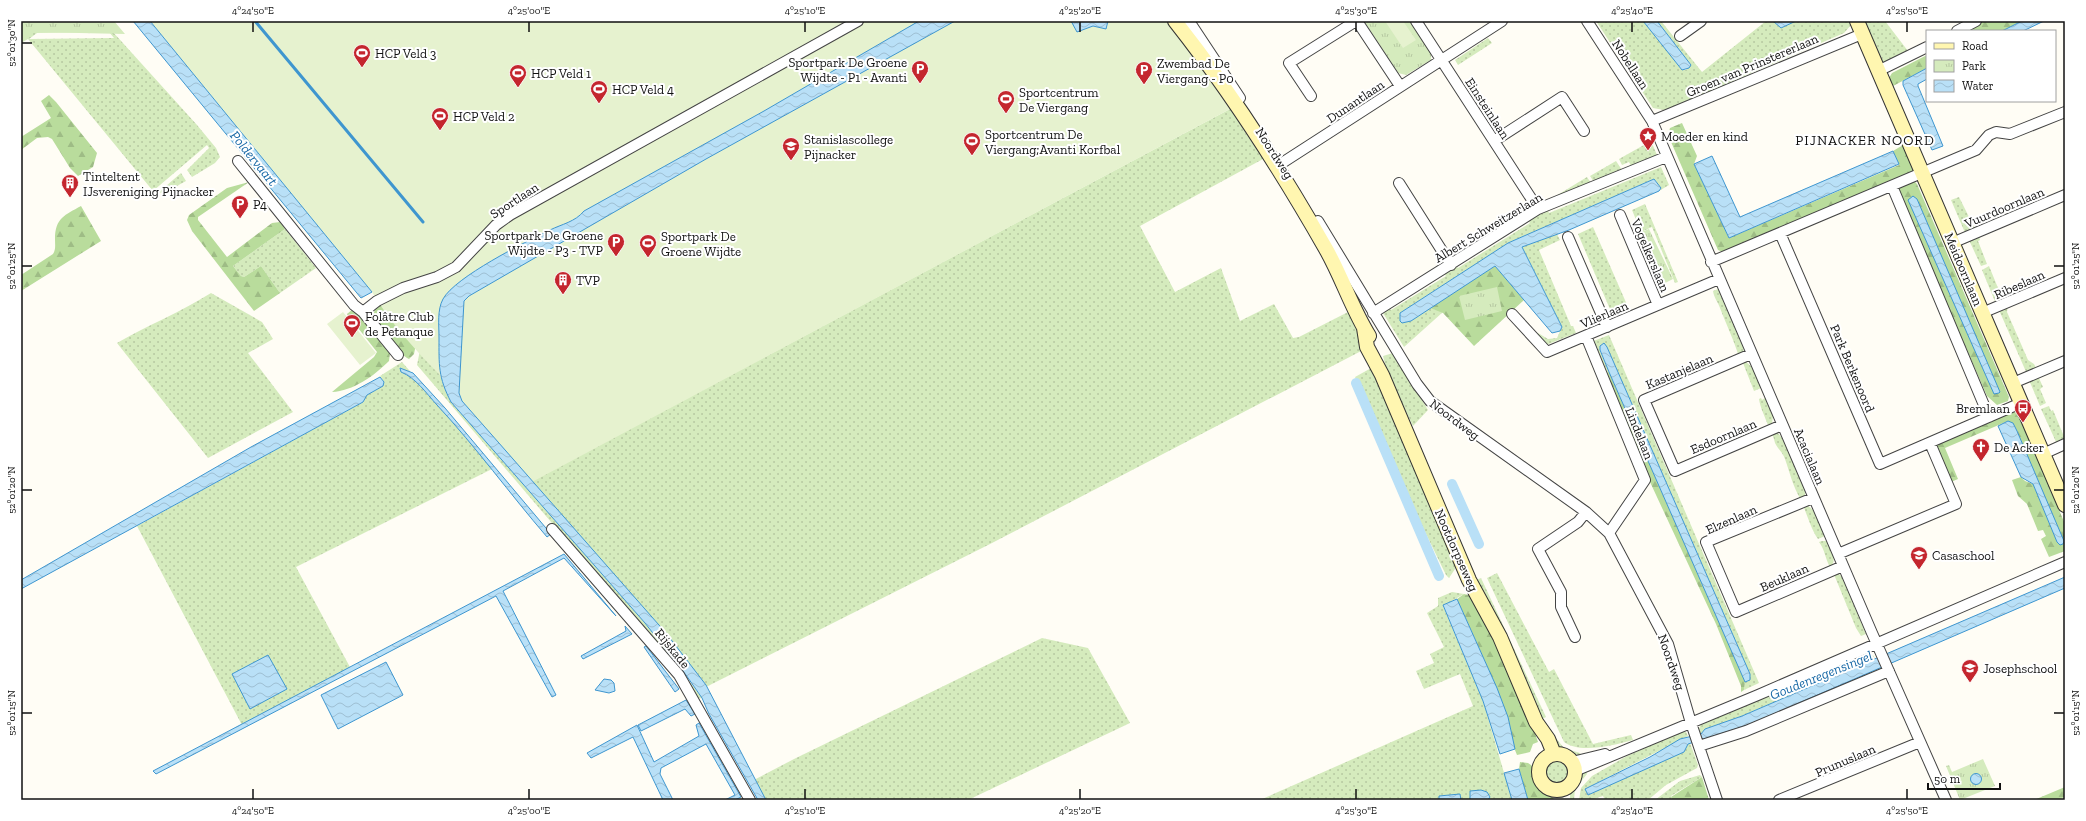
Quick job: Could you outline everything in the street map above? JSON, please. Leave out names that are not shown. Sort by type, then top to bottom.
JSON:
[{"type":"main road","name":"Noordweg","points":[[1175,21],[1244,118],[1326,248],[1344,283],[1364,328]]},
{"type":"main road","name":"Noordweg","points":[[1184,21],[1224,82],[1244,118]]},
{"type":"main road","name":"Meidoornlaan","points":[[1859,27],[2065,505]]},
{"type":"main road","name":"Nootdorpseweg","points":[[1364,328],[1376,349],[1382,375],[1469,580],[1500,637],[1536,722],[1548,739],[1550,756]]},
{"type":"main road","points":[[1550,756],[1566,756],[1573,766],[1574,779],[1562,795],[1546,787],[1539,776],[1540,764],[1550,756]]},
{"type":"street","name":"Sportlaan","points":[[363,312],[377,301],[403,288],[437,277],[456,268],[496,226],[510,214],[858,21]]},
{"type":"street","name":"Noordweg","points":[[1190,21],[1282,163],[1417,384],[1430,401],[1586,512],[1609,533],[1668,644],[1691,723],[1717,800]]},
{"type":"street","points":[[1311,96],[1289,63],[1357,21],[1400,86]]},
{"type":"street","name":"Einsteinlaan","points":[[1416,21],[1538,209]]},
{"type":"street","name":"Dunantlaan","points":[[1282,163],[1502,21]]},
{"type":"street","name":"Nobellaan","points":[[1587,21],[1652,121]]},
{"type":"street","points":[[1680,36],[1701,21]]},
{"type":"street","points":[[1959,30],[1976,21]]},
{"type":"street","name":"Groen van Prinstererlaan","points":[[1652,121],[1859,27]]},
{"type":"street","points":[[1878,71],[1926,47]]},
{"type":"street","points":[[1494,140],[1562,97],[1584,131]]},
{"type":"street","points":[[1711,262],[1976,150],[1989,135],[1996,132],[2010,134],[2065,112]]},
{"type":"street","name":"Acacialaan","points":[[1652,121],[1711,262],[1887,669],[1946,800]]},
{"type":"street","name":"Albert Schweitzerlaan","points":[[1374,313],[1452,265],[1538,209],[1666,157]]},
{"type":"street","points":[[238,161],[349,299],[363,312],[398,355]]},
{"type":"street","points":[[1399,183],[1452,265]]},
{"type":"street","points":[[1892,186],[1989,417]]},
{"type":"street","name":"Vuurdoornlaan","points":[[1952,243],[2065,195]]},
{"type":"street","name":"Vogelkerslaan","points":[[1620,215],[1658,305]]},
{"type":"street","name":"Park Berkenoord","points":[[1780,233],[1880,464],[2021,403]]},
{"type":"street","points":[[1568,237],[1607,327]]},
{"type":"street","name":"Ribeslaan","points":[[1982,313],[2065,278]]},
{"type":"street","name":"Vlierlaan","points":[[1512,314],[1547,352],[1719,279]]},
{"type":"street","name":"Lindelaan","points":[[1586,336],[1645,480],[1609,533]]},
{"type":"street","name":"Kastanjelaan","points":[[1675,471],[1644,400],[1751,354]]},
{"type":"street","points":[[2013,383],[2065,360]]},
{"type":"street","name":"Esdoornlaan","points":[[1675,471],[1782,425]]},
{"type":"street","points":[[1838,554],[1956,504],[1930,443]]},
{"type":"street","points":[[2043,454],[2065,444]]},
{"type":"street","name":"Elzenlaan","points":[[1736,612],[1706,542],[1813,498]]},
{"type":"street","points":[[1575,638],[1561,607],[1561,592],[1538,549],[1578,522],[1586,512]]},
{"type":"street","name":"Rijskade","points":[[552,529],[679,675],[750,800]]},
{"type":"street","points":[[1573,766],[1620,751],[1691,723],[2065,562]]},
{"type":"street","name":"Beuklaan","points":[[1736,612],[1843,566]]},
{"type":"street","points":[[1697,740],[1746,731],[1887,669]]},
{"type":"street","name":"Prunuslaan","points":[[1779,800],[1920,742]]},
{"type":"green space","points":[[21,21],[103,21],[197,125],[216,148],[220,157],[215,163],[192,177],[187,170],[209,148],[207,145],[153,191],[28,39],[21,43]],"holes":[[[109,32],[114,38],[29,39],[37,33]]]},
{"type":"green space","points":[[21,21],[114,21],[125,34],[33,32],[21,40]]},
{"type":"green space","name":"Sportpark De Groene Wijdte","points":[[150,21],[1168,21],[1230,109],[532,482],[462,401],[455,390],[412,346],[386,314],[372,292]]},
{"type":"green space","points":[[1364,21],[1410,21],[1431,53],[1431,60],[1406,75],[1398,73]]},
{"type":"green space","points":[[1385,21],[1403,21],[1416,40],[1403,48]]},
{"type":"green space","points":[[1596,21],[1643,21],[1682,70],[1686,70],[1691,65],[1657,21],[1661,21],[1702,72],[1766,21],[1850,21],[1851,25],[1844,33],[1664,110],[1653,108]]},
{"type":"green space","points":[[1865,21],[1885,21],[1908,51],[1888,62],[1883,62]]},
{"type":"green space","points":[[1983,21],[2022,21],[2004,30],[1970,30]]},
{"type":"green space","points":[[1488,38],[1492,43],[1458,65],[1455,60]]},
{"type":"green space","points":[[1926,56],[1926,69],[1893,86],[1889,78],[1892,73]]},
{"type":"green space","points":[[49,95],[97,153],[93,167],[78,176],[70,168],[52,139],[48,137],[37,138],[21,150],[21,137],[51,118],[41,101]]},
{"type":"green space","points":[[1230,109],[1263,159],[1140,226],[1175,292],[1221,268],[1240,321],[1274,304],[1293,338],[1299,337],[1350,311],[1365,349],[992,543],[706,687],[532,481]]},
{"type":"green space","points":[[1682,123],[1697,156],[1694,164],[1729,238],[1899,165],[1893,151],[1903,145],[1914,171],[1725,253],[1718,250],[1668,135],[1670,128]]},
{"type":"green space","points":[[1651,141],[1657,155],[1631,166],[1629,162],[1622,165],[1619,159]]},
{"type":"green space","points":[[1616,161],[1622,170],[1594,182],[1590,176]]},
{"type":"green space","points":[[1661,167],[1669,185],[1659,191],[1661,188],[1654,179],[1508,243],[1400,313],[1411,321],[1430,308],[1443,312],[1404,347],[1383,313],[1389,308],[1391,310],[1446,276],[1444,273],[1456,266],[1458,268],[1530,223],[1528,220],[1548,210],[1549,213]]},
{"type":"green space","points":[[181,173],[186,181],[166,192],[158,193]]},
{"type":"green space","points":[[1587,177],[1591,183],[1551,199]]},
{"type":"green space","points":[[1914,181],[1917,184],[2009,397],[2008,401],[1997,405],[1987,396],[1898,192],[1899,187]]},
{"type":"green space","points":[[249,182],[198,217],[198,220],[227,257],[272,223],[280,222],[285,229],[233,266],[241,276],[244,277],[261,266],[280,293],[254,311],[192,231],[187,220],[189,215],[227,188]]},
{"type":"green space","points":[[1959,197],[1976,231],[1966,235],[1951,200]]},
{"type":"green space","points":[[1645,204],[1678,282],[1675,283],[1652,227],[1641,232],[1632,210]]},
{"type":"green space","points":[[81,206],[101,241],[21,291],[21,275],[53,254],[55,249],[55,232],[59,222],[66,215]]},
{"type":"green space","points":[[1593,227],[1628,307],[1612,314],[1578,234]]},
{"type":"green space","points":[[285,229],[316,268],[280,293],[261,266],[244,277],[241,276],[233,266]]},
{"type":"green space","points":[[1649,229],[1673,279],[1663,284],[1641,232]]},
{"type":"green space","points":[[1557,234],[1560,240],[1539,250],[1571,326],[1573,326],[1576,333],[1546,345],[1536,335],[1538,333],[1548,339],[1557,338],[1562,327],[1522,247]]},
{"type":"green space","points":[[1979,236],[1980,240],[1978,241],[1987,264],[1981,266],[1969,240]]},
{"type":"green space","points":[[1495,266],[1524,300],[1474,346],[1443,313],[1430,308]]},
{"type":"green space","points":[[1989,266],[1998,288],[2001,288],[2006,297],[2004,297],[2005,301],[1996,304],[1982,270]]},
{"type":"green space","points":[[1497,287],[1502,311],[1465,320],[1459,296]]},
{"type":"green space","points":[[1718,289],[1743,347],[1744,352],[1739,357],[1715,298],[1713,291]]},
{"type":"green space","points":[[211,293],[262,322],[273,339],[248,353],[293,412],[208,458],[117,343]]},
{"type":"green space","points":[[398,295],[420,324],[414,354],[409,359],[389,340],[379,328],[374,318],[374,313],[377,306]]},
{"type":"green space","points":[[2008,306],[2007,312],[2028,360],[2034,364],[2037,370],[2027,374],[1999,310]]},
{"type":"green space","points":[[353,309],[371,328],[390,353],[389,361],[363,382],[348,389],[332,392],[374,357],[377,352],[347,314]]},
{"type":"green space","name":"Folâtre Club de Petanque","points":[[343,312],[376,353],[360,365],[327,324]]},
{"type":"green space","points":[[427,315],[440,375],[451,402],[645,623],[702,698],[696,699],[662,652],[417,365]]},
{"type":"green space","points":[[1609,335],[1759,683],[1744,690],[1745,682],[1750,680],[1750,674],[1607,347],[1600,351],[1609,372],[1604,373],[1591,342]]},
{"type":"green space","points":[[1393,353],[1428,410],[1413,426],[1388,376],[1383,356]]},
{"type":"green space","points":[[402,362],[494,468],[296,567],[351,669],[243,727],[137,526],[363,402],[367,395],[383,386],[384,382],[380,376]]},
{"type":"green space","points":[[1746,362],[1752,367],[1761,388],[1754,391],[1743,363]]},
{"type":"green space","points":[[1373,367],[1457,566],[1449,578],[1446,575],[1392,464],[1355,377]]},
{"type":"green space","points":[[1609,372],[1743,677],[1745,682],[1744,690],[1741,692],[1741,686],[1716,624],[1650,482],[1604,373]]},
{"type":"green space","points":[[2038,376],[2043,387],[2040,389],[2046,403],[2040,406],[2029,380]]},
{"type":"green space","points":[[1761,398],[1762,400],[1765,398],[1773,416],[1772,423],[1768,425],[1761,409],[1759,399]]},
{"type":"green space","points":[[2049,406],[2051,411],[2053,410],[2065,439],[2057,444],[2041,409]]},
{"type":"green space","points":[[2010,410],[2017,412],[2065,524],[2065,551],[2049,557],[2041,539],[2046,536],[2043,530],[2038,531],[2027,504],[2018,496],[2012,480],[2021,477],[2025,481],[2033,484],[2057,542],[2008,421],[1945,448],[1958,479],[1951,482],[1935,448],[1938,442]]},
{"type":"green space","points":[[1771,431],[1776,431],[1782,438],[1805,490],[1805,495],[1801,500],[1784,457],[1775,443]]},
{"type":"green space","points":[[1803,505],[1807,505],[1813,510],[1825,536],[1818,539]]},
{"type":"green space","points":[[1827,541],[1833,554],[1834,558],[1830,567],[1823,548],[1819,542]]},
{"type":"green space","points":[[1833,572],[1838,573],[1842,577],[1866,634],[1861,636],[1856,628]]},
{"type":"green space","points":[[1497,573],[1549,672],[1554,669],[1593,744],[1631,735],[1633,740],[1607,746],[1588,748],[1571,746],[1564,742],[1487,578]]},
{"type":"green space","points":[[1481,578],[1546,717],[1542,719],[1474,581]]},
{"type":"green space","points":[[1452,592],[1464,594],[1443,606],[1483,701],[1512,800],[1488,800],[1490,797],[1461,800],[1460,794],[1439,796],[1439,800],[1260,800],[1473,706],[1460,674],[1424,689],[1416,671],[1434,663],[1430,654],[1444,647],[1427,613],[1438,606],[1438,598]]},
{"type":"green space","points":[[1464,594],[1472,596],[1524,704],[1538,742],[1533,744],[1530,752],[1517,755],[1513,745],[1508,718],[1501,699],[1457,599]]},
{"type":"green space","points":[[1042,638],[1088,648],[1130,723],[968,800],[763,800],[752,781],[794,759]]},
{"type":"green space","points":[[1866,653],[1868,657],[1873,655],[1875,659],[1742,716],[1705,729],[1701,734],[1699,729],[1701,724],[1768,695],[1769,697],[1850,662],[1849,660]]},
{"type":"green space","points":[[1681,732],[1686,732],[1688,736],[1585,789],[1690,743],[1698,765],[1697,768],[1666,785],[1648,800],[1605,800],[1603,796],[1590,800],[1579,800],[1581,788],[1592,776],[1627,756]]},
{"type":"green space","points":[[1555,737],[1564,748],[1580,753],[1582,757],[1572,756],[1561,749],[1551,739]]},
{"type":"green space","points":[[1983,759],[1995,786],[1960,800],[1946,766],[1949,765],[1952,772]]},
{"type":"green space","points":[[1557,761],[1565,764],[1568,772],[1565,780],[1557,783],[1549,780],[1546,772],[1549,764]]},
{"type":"green space","points":[[1520,762],[1531,765],[1535,770],[1537,783],[1555,800],[1528,800],[1519,769]]},
{"type":"green space","points":[[1586,770],[1587,774],[1575,789],[1574,800],[1570,800],[1574,783]]},
{"type":"green space","points":[[1700,775],[1702,777],[1671,796],[1673,800],[1655,800],[1680,781]]},
{"type":"green space","points":[[1702,777],[1709,800],[1673,800],[1671,797]]},
{"type":"green space","points":[[2065,787],[2065,797],[2057,800],[2034,800]]},
{"type":"water","name":"Poldervaart","points":[[133,21],[150,21],[372,292],[361,298]]},
{"type":"water","points":[[919,21],[955,21],[706,159],[469,296],[464,301],[459,393],[462,401],[666,633],[706,685],[766,800],[758,800],[709,714],[702,698],[686,675],[645,623],[451,402],[441,378],[440,371],[439,313],[441,303],[450,290],[461,281],[508,251],[572,220],[584,211],[764,111]]},
{"type":"water","points":[[1071,21],[1108,21],[1106,29],[1093,26],[1077,32]]},
{"type":"water","points":[[1643,21],[1657,21],[1691,65],[1689,68],[1682,70]]},
{"type":"water","points":[[1773,21],[1796,21],[1781,28]]},
{"type":"water","points":[[2022,21],[2044,21],[2025,30],[2004,30]]},
{"type":"water","points":[[1926,69],[1926,80],[1918,84],[1918,86],[1943,146],[1932,150],[1903,85],[1903,81]]},
{"type":"water","points":[[1893,151],[1899,164],[1729,238],[1694,164],[1712,156],[1740,217]]},
{"type":"water","points":[[1654,179],[1661,188],[1659,191],[1569,230],[1522,247],[1562,327],[1560,331],[1552,333],[1495,266],[1411,321],[1402,323],[1400,321],[1400,313],[1508,243]]},
{"type":"water","points":[[1913,196],[1917,199],[2000,392],[1999,393],[1994,394],[1908,200]]},
{"type":"water","points":[[1604,343],[1750,674],[1750,680],[1745,682],[1609,372],[1600,350],[1600,346]]},
{"type":"water","points":[[400,368],[413,373],[445,408],[551,534],[547,537],[425,391],[411,378],[401,372]]},
{"type":"water","points":[[380,377],[384,382],[383,386],[367,395],[363,402],[21,589],[21,580],[251,447]]},
{"type":"water","points":[[2008,421],[2013,423],[2017,431],[2064,541],[2063,544],[2060,545],[2057,542],[2033,484],[2021,477],[1998,426]]},
{"type":"water","points":[[564,554],[616,616],[564,558],[503,591],[556,695],[552,697],[496,596],[156,774],[153,771]]},
{"type":"water","points":[[2065,577],[2065,588],[1748,725],[1688,744],[1684,752],[1588,795],[1585,789],[1650,757],[1680,739],[1701,734],[1705,729],[1742,716]]},
{"type":"water","points":[[1457,599],[1497,688],[1508,717],[1515,749],[1500,754],[1483,701],[1443,605]]},
{"type":"water","points":[[625,626],[632,634],[583,659],[581,656],[626,631]]},
{"type":"water","points":[[646,646],[679,689],[675,692],[644,647]]},
{"type":"water","points":[[268,655],[287,689],[250,709],[232,674]]},
{"type":"water","points":[[386,662],[403,695],[338,729],[321,695]]},
{"type":"water","points":[[604,679],[611,680],[614,683],[615,691],[609,693],[595,690]]},
{"type":"water","points":[[686,700],[695,714],[691,716],[685,709],[641,731],[638,725]]},
{"type":"water","points":[[699,723],[741,797],[735,800],[725,800],[735,795],[706,744],[661,768],[660,774],[673,800],[663,800],[633,737],[591,758],[587,753],[637,725],[654,762],[699,736],[696,725]]},
{"type":"water","points":[[1519,769],[1528,800],[1512,800],[1504,773]]},
{"type":"water","points":[[1974,774],[1978,774],[1980,775],[1980,783],[1974,784],[1971,781],[1971,777]]},
{"type":"water","points":[[1481,790],[1487,792],[1490,797],[1488,800],[1470,800],[1470,791]]},
{"type":"water","points":[[1460,794],[1461,800],[1439,800],[1439,796]]},
{"type":"waterway","points":[[255,21],[423,222]]},
{"type":"waterway","points":[[1356,383],[1439,576]]},
{"type":"waterway","points":[[1452,484],[1479,544]]},
{"type":"place","name":"HCP Veld 3","points":[[362,68]]},
{"type":"place","name":"Sportpark De Groene Wijdte - P1 - Avanti","points":[[920,84]]},
{"type":"place","name":"Zwembad De Viergang - P0","points":[[1144,85]]},
{"type":"place","name":"HCP Veld 1","points":[[518,88]]},
{"type":"place","name":"HCP Veld 4","points":[[599,104]]},
{"type":"place","name":"Sportcentrum De Viergang","points":[[1006,114]]},
{"type":"place","name":"HCP Veld 2","points":[[440,131]]},
{"type":"place","name":"Moeder en kind","points":[[1648,151]]},
{"type":"place","name":"Sportcentrum De Viergang;Avanti Korfbal","points":[[972,156]]},
{"type":"place","name":"Stanislascollege Pijnacker","points":[[791,161]]},
{"type":"place","name":"Tinteltent IJsvereniging Pijnacker","points":[[70,198]]},
{"type":"place","name":"P4","points":[[240,219]]},
{"type":"place","name":"Sportpark De Groene Wijdte - P3 - TVP","points":[[616,257]]},
{"type":"place","name":"Sportpark De Groene Wijdte","points":[[648,258]]},
{"type":"place","name":"TVP","points":[[563,295]]},
{"type":"place","name":"Folâtre Club de Petanque","points":[[352,338]]},
{"type":"place","name":"Bremlaan","points":[[2023,423]]},
{"type":"place","name":"De Acker","points":[[1981,462]]},
{"type":"place","name":"Casaschool","points":[[1919,570]]},
{"type":"place","name":"Josephschool","points":[[1970,683]]},
{"type":"district","name":"PIJNACKER NOORD","points":[[1865,140]]},
{"type":"water label","name":"Goudenregensingel","points":[[1821,675]]}]
